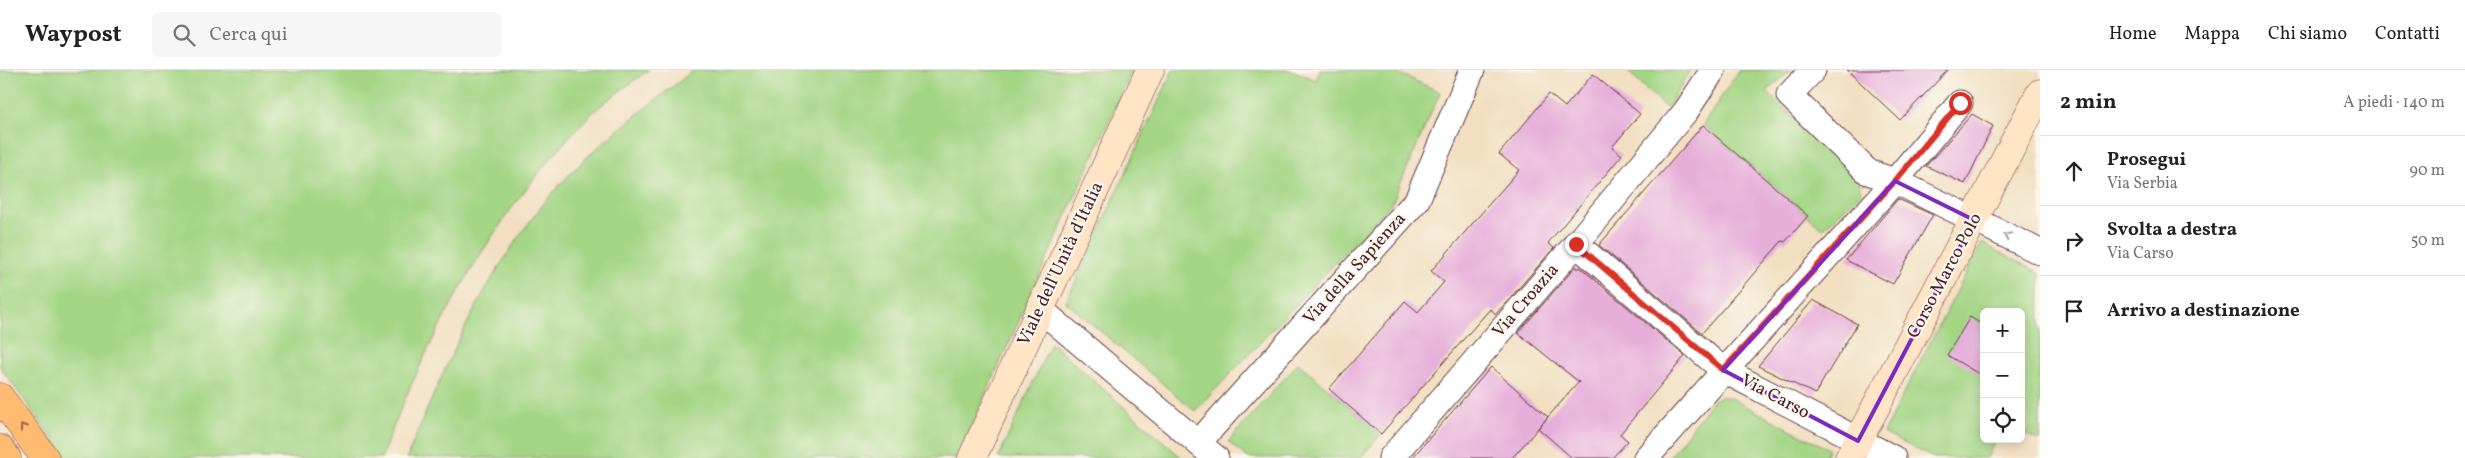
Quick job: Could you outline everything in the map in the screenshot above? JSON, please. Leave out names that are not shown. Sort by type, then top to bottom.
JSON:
[{"type":"main road","points":[[0,397],[45,458]]},
{"type":"main road","points":[[0,449],[7,458]]},
{"type":"street","name":"Viale dell'Unità d'Italia","points":[[972,458],[1150,70]]},
{"type":"street","name":"Via della Sapienza","points":[[1207,450],[1417,200],[1472,70]]},
{"type":"street","name":"Via Croazia","points":[[1390,458],[1576,244],[1686,111],[1713,70]]},
{"type":"street","points":[[1813,70],[1789,95],[1868,172],[1895,181],[2040,252]]},
{"type":"street","name":"Corso Marco Polo","points":[[1854,449],[2040,94]]},
{"type":"street","points":[[1646,458],[1723,370],[1895,181],[1960,103]]},
{"type":"street","name":"Via Carso","points":[[1576,244],[1723,370],[1854,449],[1893,458]]},
{"type":"street","points":[[1040,309],[1207,450]]},
{"type":"highlighted area","points":[[1895,181],[1974,220],[1858,441],[1723,370]]},
{"type":"green space","points":[[0,70],[649,70],[593,112],[552,156],[521,195],[466,278],[442,322],[399,412],[381,458],[67,458],[0,367]]},
{"type":"green space","points":[[694,70],[1132,70],[957,458],[407,458],[453,352],[471,317],[510,249],[533,217],[557,188],[589,156],[623,126]]},
{"type":"green space","points":[[1173,70],[1291,70],[1316,80],[1320,70],[1391,70],[1440,92],[1392,203],[1195,411],[1066,302]]},
{"type":"green space","points":[[1626,70],[1690,70],[1667,109]]},
{"type":"green space","points":[[1739,70],[1791,70],[1767,91],[1859,181],[1862,192],[1823,229],[1703,125]]},
{"type":"green space","points":[[1982,243],[2040,273],[2040,441],[2025,434],[2025,308],[1980,308],[1980,443],[1994,443],[1987,458],[1934,458],[1883,433]]},
{"type":"green space","points":[[1051,343],[1182,458],[998,458]]},
{"type":"green space","points":[[1298,363],[1381,434],[1360,458],[1248,458],[1228,442]]},
{"type":"green space","points":[[1720,397],[1728,397],[1829,449],[1824,458],[1669,458],[1713,400]]},
{"type":"building","points":[[1847,70],[1948,70],[1900,120]]},
{"type":"building","points":[[1593,74],[1640,114],[1612,147],[1622,155],[1548,243],[1554,248],[1496,314],[1490,309],[1381,434],[1329,389],[1405,301],[1418,312],[1444,282],[1431,271],[1519,170],[1499,154],[1549,94],[1565,107]]},
{"type":"building","points":[[1972,114],[1993,126],[1965,184],[1926,166]]},
{"type":"building","points":[[1703,125],[1808,216],[1785,242],[1782,241],[1702,333],[1599,245]]},
{"type":"building","points":[[1898,199],[1933,215],[1893,284],[1846,260]]},
{"type":"building","points":[[1576,266],[1578,269],[1580,267],[1685,356],[1620,434],[1628,441],[1612,458],[1572,458],[1538,428],[1579,382],[1518,333]]},
{"type":"building","points":[[1813,300],[1857,324],[1815,394],[1758,366]]},
{"type":"building","points":[[1970,317],[1980,323],[1980,375],[1947,355]]},
{"type":"building","points":[[1491,367],[1548,417],[1512,458],[1412,458]]},
{"type":"route","points":[[1576,244],[1723,370],[1895,181],[1960,103]]}]
